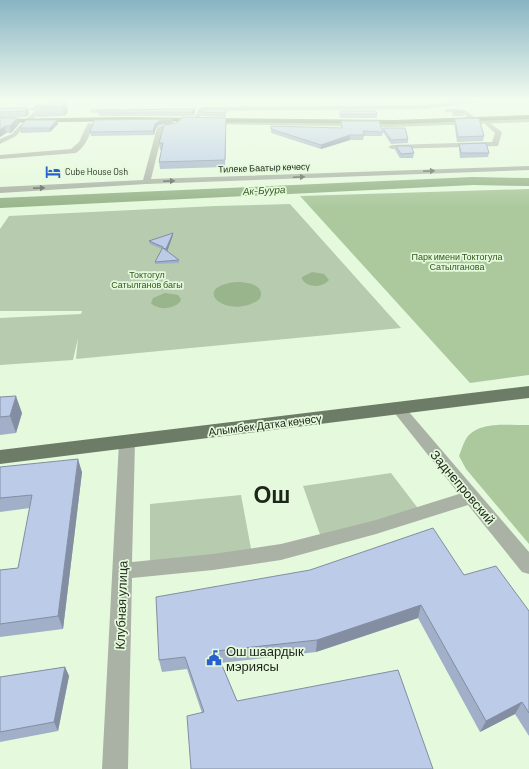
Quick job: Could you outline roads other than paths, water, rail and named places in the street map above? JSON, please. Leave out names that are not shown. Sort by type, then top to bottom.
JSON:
[{"type":"main road","name":"Алымбек Датка көчөсү","points":[[0,457],[529,392]]},
{"type":"street","points":[[0,142],[12,136]]},
{"type":"street","points":[[0,157],[73,151],[80,146],[86,136]]},
{"type":"street","points":[[146,182],[158,136]]},
{"type":"street","points":[[392,147],[495,144],[498,136]]},
{"type":"street","name":"Тилеке Баатыр көчөсү","points":[[0,190],[146,182],[529,168]]},
{"type":"street","name":"Заднепровский","points":[[398,408],[529,566]]},
{"type":"street","name":"Клубная улица","points":[[115,769],[127,442]]},
{"type":"street","points":[[122,571],[213,562],[281,552],[376,527],[471,497]]},
{"type":"waterway","name":"Ак-Буура","points":[[0,203],[473,181],[529,182]]},
{"type":"place","name":"Cube House Osh","points":[[53,172]]},
{"type":"place","name":"Ош шаардык мэриясы","points":[[214,658]]},
{"type":"district","name":"Ош","points":[[272,495]]},
{"type":"park label","name":"Парк имени Токтогула Сатылганова","points":[[457,262]]},
{"type":"park label","name":"Токтогул Сатылганов багы","points":[[147,280]]}]
